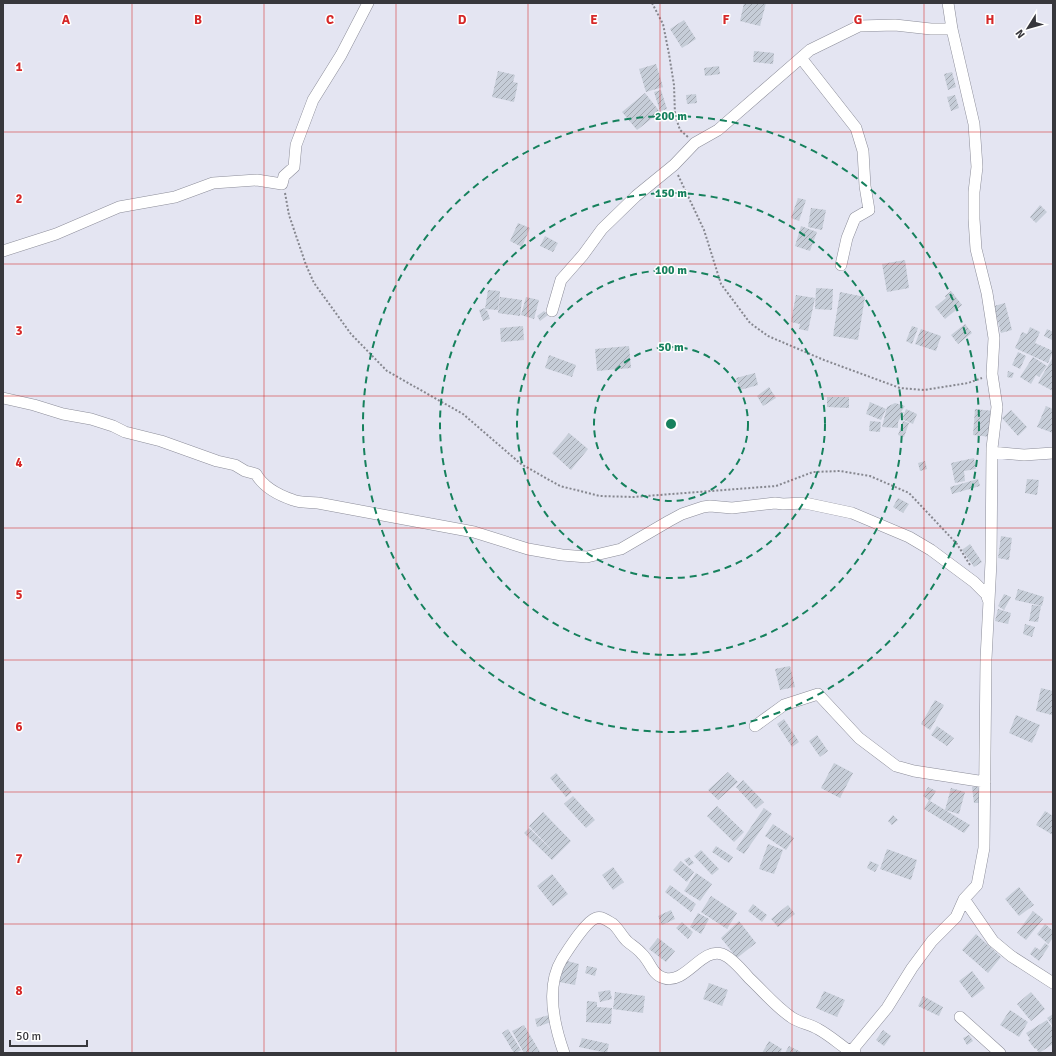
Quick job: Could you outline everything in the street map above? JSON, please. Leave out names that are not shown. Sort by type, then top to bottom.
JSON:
[{"type":"street","points":[[3,251],[56,234],[119,207],[175,197],[213,183],[257,180],[282,184],[284,176],[294,167],[296,145],[313,100],[341,55],[368,3]]},
{"type":"street","points":[[564,1053],[553,1006],[554,980],[559,965],[570,947],[590,922],[597,918],[601,918],[613,924],[628,942],[643,954],[653,970],[665,979],[675,978],[690,969],[708,954],[722,954],[734,963],[772,1001],[792,1018],[818,1029],[848,1050],[854,1051],[887,1008],[912,968],[932,941],[956,917],[964,899],[977,885],[984,848],[986,659],[991,562],[992,452],[997,407],[992,374],[994,338],[987,293],[976,249],[974,226],[974,192],[977,167],[974,124],[952,29],[948,3]]},
{"type":"street","points":[[552,311],[561,280],[583,255],[602,228],[636,196],[674,166],[695,143],[718,130],[810,50],[859,26],[952,29]]},
{"type":"street","points":[[800,58],[856,128],[863,151],[865,186],[869,210],[855,218],[847,238],[841,265]]},
{"type":"street","points":[[3,398],[34,405],[63,414],[91,419],[113,426],[125,432],[176,446],[218,461],[236,465],[245,471],[256,474],[260,481],[270,490],[294,501],[318,503],[474,532],[528,549],[562,555],[587,557],[621,549],[682,514],[703,507],[710,506],[732,508],[775,502],[783,504],[805,503],[852,513],[909,537],[931,550],[974,582],[986,594],[989,602]]},
{"type":"street","points":[[992,452],[1024,455],[1053,453]]},
{"type":"street","points":[[755,726],[784,705],[818,694],[859,738],[896,766],[914,771],[985,782]]},
{"type":"street","points":[[964,899],[994,940],[1011,956],[1053,983]]},
{"type":"street","points":[[960,1017],[1000,1053]]},
{"type":"path","points":[[652,3],[663,24],[674,85],[675,115],[680,130],[695,143]]},
{"type":"path","points":[[674,166],[704,230],[721,284],[750,322],[768,336],[824,360],[900,388],[924,390],[968,383],[992,374]]},
{"type":"path","points":[[284,176],[289,215],[306,265],[314,283],[351,334],[388,371],[463,414],[521,464],[560,486],[600,496],[633,498],[776,486],[813,472],[840,471],[870,476],[909,493],[933,517],[957,544],[970,565],[974,582]]},
{"type":"building","points":[[744,3],[766,3],[760,26],[740,21]]},
{"type":"building","points":[[684,20],[696,39],[682,48],[670,29]]},
{"type":"building","points":[[754,51],[774,53],[773,64],[753,62]]},
{"type":"building","points":[[656,64],[663,87],[646,92],[639,69]]},
{"type":"building","points":[[719,66],[720,74],[705,76],[704,68]]},
{"type":"building","points":[[498,71],[515,75],[513,82],[518,83],[514,102],[492,97]]},
{"type":"building","points":[[952,72],[956,87],[948,90],[944,74]]},
{"type":"building","points":[[661,90],[667,109],[660,111],[654,92]]},
{"type":"building","points":[[645,93],[660,112],[637,130],[622,112]]},
{"type":"building","points":[[696,94],[697,103],[687,104],[686,95]]},
{"type":"building","points":[[955,95],[959,108],[951,111],[947,97]]},
{"type":"building","points":[[798,198],[806,200],[799,221],[791,218]]},
{"type":"building","points":[[1040,205],[1047,212],[1036,223],[1030,217]]},
{"type":"building","points":[[811,208],[826,210],[822,230],[808,227]]},
{"type":"building","points":[[518,223],[530,228],[522,247],[510,241]]},
{"type":"building","points":[[801,226],[817,232],[810,251],[795,246]]},
{"type":"building","points":[[545,236],[558,243],[553,252],[540,246]]},
{"type":"building","points":[[905,260],[909,288],[887,292],[882,264]]},
{"type":"building","points":[[816,288],[833,289],[832,310],[815,309]]},
{"type":"building","points":[[488,290],[500,291],[498,310],[485,309]]},
{"type":"building","points":[[951,291],[962,305],[945,319],[935,307],[946,298],[945,296]]},
{"type":"building","points":[[840,292],[865,297],[858,340],[833,336]]},
{"type":"building","points":[[796,295],[815,298],[808,331],[799,329],[800,324],[791,322]]},
{"type":"building","points":[[500,297],[522,300],[520,316],[498,313]]},
{"type":"building","points":[[526,297],[539,300],[534,319],[521,315]]},
{"type":"building","points":[[1005,303],[1012,330],[1001,333],[994,306]]},
{"type":"building","points":[[485,308],[490,319],[483,321],[479,310]]},
{"type":"building","points":[[544,311],[548,315],[540,321],[537,316]]},
{"type":"building","points":[[965,324],[972,333],[958,344],[951,335]]},
{"type":"building","points":[[523,326],[524,340],[501,342],[500,328]]},
{"type":"building","points":[[912,326],[918,328],[912,344],[906,341]]},
{"type":"building","points":[[1030,327],[1040,332],[1035,343],[1053,351],[1048,363],[1015,348],[1022,332],[1027,334]]},
{"type":"building","points":[[921,329],[941,336],[936,351],[915,344]]},
{"type":"building","points":[[1047,329],[1053,332],[1052,340],[1044,336]]},
{"type":"building","points":[[629,346],[631,368],[597,371],[595,349]]},
{"type":"building","points":[[1018,352],[1026,356],[1020,369],[1012,365]]},
{"type":"building","points":[[549,355],[576,365],[572,377],[545,368]]},
{"type":"building","points":[[1033,357],[1047,366],[1039,377],[1036,375],[1031,384],[1020,377]]},
{"type":"building","points":[[1053,357],[1053,391],[1038,383]]},
{"type":"building","points":[[1008,371],[1014,373],[1012,378],[1007,377]]},
{"type":"building","points":[[755,373],[758,385],[740,390],[736,378]]},
{"type":"building","points":[[769,387],[776,398],[763,406],[757,396]]},
{"type":"building","points":[[827,397],[849,397],[849,408],[827,407]]},
{"type":"building","points":[[870,402],[886,409],[881,420],[866,414]]},
{"type":"building","points":[[895,403],[905,406],[901,412],[904,412],[898,422],[898,428],[882,427],[887,407]]},
{"type":"building","points":[[1046,406],[1053,409],[1053,433],[1037,427]]},
{"type":"building","points":[[906,409],[917,414],[913,424],[902,419]]},
{"type":"building","points":[[975,409],[993,411],[991,437],[973,435]]},
{"type":"building","points":[[1011,410],[1027,427],[1018,436],[1002,418]]},
{"type":"building","points":[[870,421],[881,422],[880,432],[869,431]]},
{"type":"building","points":[[903,421],[909,423],[904,437],[898,435]]},
{"type":"building","points":[[569,433],[588,449],[571,470],[552,453]]},
{"type":"building","points":[[974,458],[976,469],[964,471],[965,481],[955,483],[951,463]]},
{"type":"building","points":[[925,461],[927,469],[920,471],[918,463]]},
{"type":"building","points":[[978,479],[980,486],[952,494],[950,487]]},
{"type":"building","points":[[1027,479],[1039,480],[1037,495],[1025,493]]},
{"type":"building","points":[[898,498],[909,504],[903,513],[893,507]]},
{"type":"building","points":[[1001,536],[1012,538],[1009,560],[998,558]]},
{"type":"building","points":[[970,544],[982,562],[974,567],[962,550]]},
{"type":"building","points":[[1018,589],[1044,597],[1042,606],[1015,600]]},
{"type":"building","points":[[1004,594],[1011,597],[1004,610],[998,606]]},
{"type":"building","points":[[1032,605],[1041,606],[1038,622],[1029,621]]},
{"type":"building","points":[[998,609],[1011,613],[1008,624],[995,621]]},
{"type":"building","points":[[1025,624],[1035,627],[1032,637],[1023,634]]},
{"type":"building","points":[[790,666],[795,687],[780,690],[775,669]]},
{"type":"building","points":[[1041,688],[1053,691],[1052,715],[1036,711]]},
{"type":"building","points":[[935,700],[944,705],[930,730],[921,724]]},
{"type":"building","points":[[1016,715],[1040,725],[1032,743],[1009,733]]},
{"type":"building","points":[[784,719],[799,742],[792,747],[777,724]]},
{"type":"building","points":[[937,726],[954,738],[947,746],[931,735]]},
{"type":"building","points":[[817,735],[828,751],[820,757],[809,741]]},
{"type":"building","points":[[834,763],[853,773],[840,798],[821,788]]},
{"type":"building","points":[[728,772],[738,782],[718,800],[708,790]]},
{"type":"building","points":[[556,773],[572,792],[566,797],[550,778]]},
{"type":"building","points":[[743,780],[764,802],[756,809],[736,787]]},
{"type":"building","points":[[978,786],[980,803],[974,803],[972,787]]},
{"type":"building","points":[[928,787],[936,791],[930,801],[970,825],[964,833],[924,809],[929,800],[923,796]]},
{"type":"building","points":[[951,788],[965,792],[959,814],[945,810]]},
{"type":"building","points":[[573,796],[595,820],[586,828],[564,804]]},
{"type":"building","points":[[717,806],[744,832],[734,842],[707,816]]},
{"type":"building","points":[[764,808],[772,814],[744,854],[736,849]]},
{"type":"building","points":[[1045,811],[1053,816],[1053,835],[1036,825]]},
{"type":"building","points":[[543,812],[571,841],[557,855],[529,826]]},
{"type":"building","points":[[893,815],[898,820],[892,825],[888,821]]},
{"type":"building","points":[[773,824],[794,838],[786,850],[765,836]]},
{"type":"building","points":[[529,828],[557,855],[552,860],[524,833]]},
{"type":"building","points":[[768,844],[783,850],[774,874],[759,869]]},
{"type":"building","points":[[716,846],[733,857],[729,863],[712,852]]},
{"type":"building","points":[[887,849],[917,860],[911,880],[880,869]]},
{"type":"building","points":[[701,850],[719,869],[712,875],[694,856]]},
{"type":"building","points":[[689,857],[694,863],[689,866],[684,860]]},
{"type":"building","points":[[681,861],[694,872],[687,882],[673,870]]},
{"type":"building","points":[[870,861],[879,865],[875,872],[867,868]]},
{"type":"building","points":[[613,867],[624,882],[613,890],[602,875]]},
{"type":"building","points":[[696,873],[712,884],[700,901],[684,891]]},
{"type":"building","points":[[552,874],[568,894],[553,906],[537,886]]},
{"type":"building","points":[[670,885],[696,904],[691,912],[665,892]]},
{"type":"building","points":[[1019,887],[1034,905],[1019,916],[1005,899]]},
{"type":"building","points":[[711,896],[737,913],[727,929],[701,912]]},
{"type":"building","points":[[753,904],[767,915],[762,922],[748,911]]},
{"type":"building","points":[[788,905],[795,914],[778,927],[771,919]]},
{"type":"building","points":[[671,910],[675,919],[662,925],[658,916]]},
{"type":"building","points":[[1033,911],[1043,919],[1026,940],[1017,933]]},
{"type":"building","points":[[698,913],[709,919],[701,934],[690,927]]},
{"type":"building","points":[[739,921],[756,943],[737,958],[721,938]]},
{"type":"building","points":[[682,922],[693,932],[688,939],[676,928]]},
{"type":"building","points":[[1045,924],[1053,931],[1053,938],[1048,944],[1037,934]]},
{"type":"building","points":[[976,934],[1001,957],[988,973],[962,950]]},
{"type":"building","points":[[658,938],[675,951],[666,962],[649,949]]},
{"type":"building","points":[[1045,943],[1049,946],[1039,961],[1030,954],[1035,947],[1040,950]]},
{"type":"building","points":[[563,960],[579,964],[575,985],[559,982]]},
{"type":"building","points":[[587,966],[597,968],[595,976],[585,973]]},
{"type":"building","points":[[972,971],[985,988],[972,998],[959,981]]},
{"type":"building","points":[[709,983],[728,990],[722,1006],[703,999]]},
{"type":"building","points":[[610,990],[612,999],[600,1002],[598,992]]},
{"type":"building","points":[[824,991],[845,1000],[837,1017],[816,1008]]},
{"type":"building","points":[[615,992],[645,996],[643,1013],[613,1009]]},
{"type":"building","points":[[1031,992],[1045,1009],[1031,1021],[1017,1004]]},
{"type":"building","points":[[923,996],[943,1007],[939,1016],[918,1006]]},
{"type":"building","points":[[587,1001],[597,1002],[597,1007],[612,1008],[611,1024],[586,1022]]},
{"type":"building","points":[[1010,1010],[1028,1022],[1019,1037],[1000,1025]]},
{"type":"building","points":[[1053,1014],[1053,1026],[1047,1018]]},
{"type":"building","points":[[549,1015],[551,1022],[537,1027],[535,1019]]},
{"type":"building","points":[[1047,1020],[1053,1029],[1053,1044],[1039,1053],[1028,1040],[1030,1039],[1026,1033]]},
{"type":"building","points":[[524,1025],[540,1052],[524,1053],[512,1031]]},
{"type":"building","points":[[508,1029],[521,1050],[516,1053],[514,1053],[502,1033]]},
{"type":"building","points":[[883,1030],[891,1036],[884,1046],[876,1040]]},
{"type":"building","points":[[969,1035],[973,1041],[967,1045],[963,1038]]},
{"type":"building","points":[[582,1038],[609,1044],[607,1053],[579,1047]]},
{"type":"building","points":[[769,1041],[782,1049],[780,1053],[762,1053]]},
{"type":"building","points":[[789,1046],[801,1052],[785,1053]]}]
